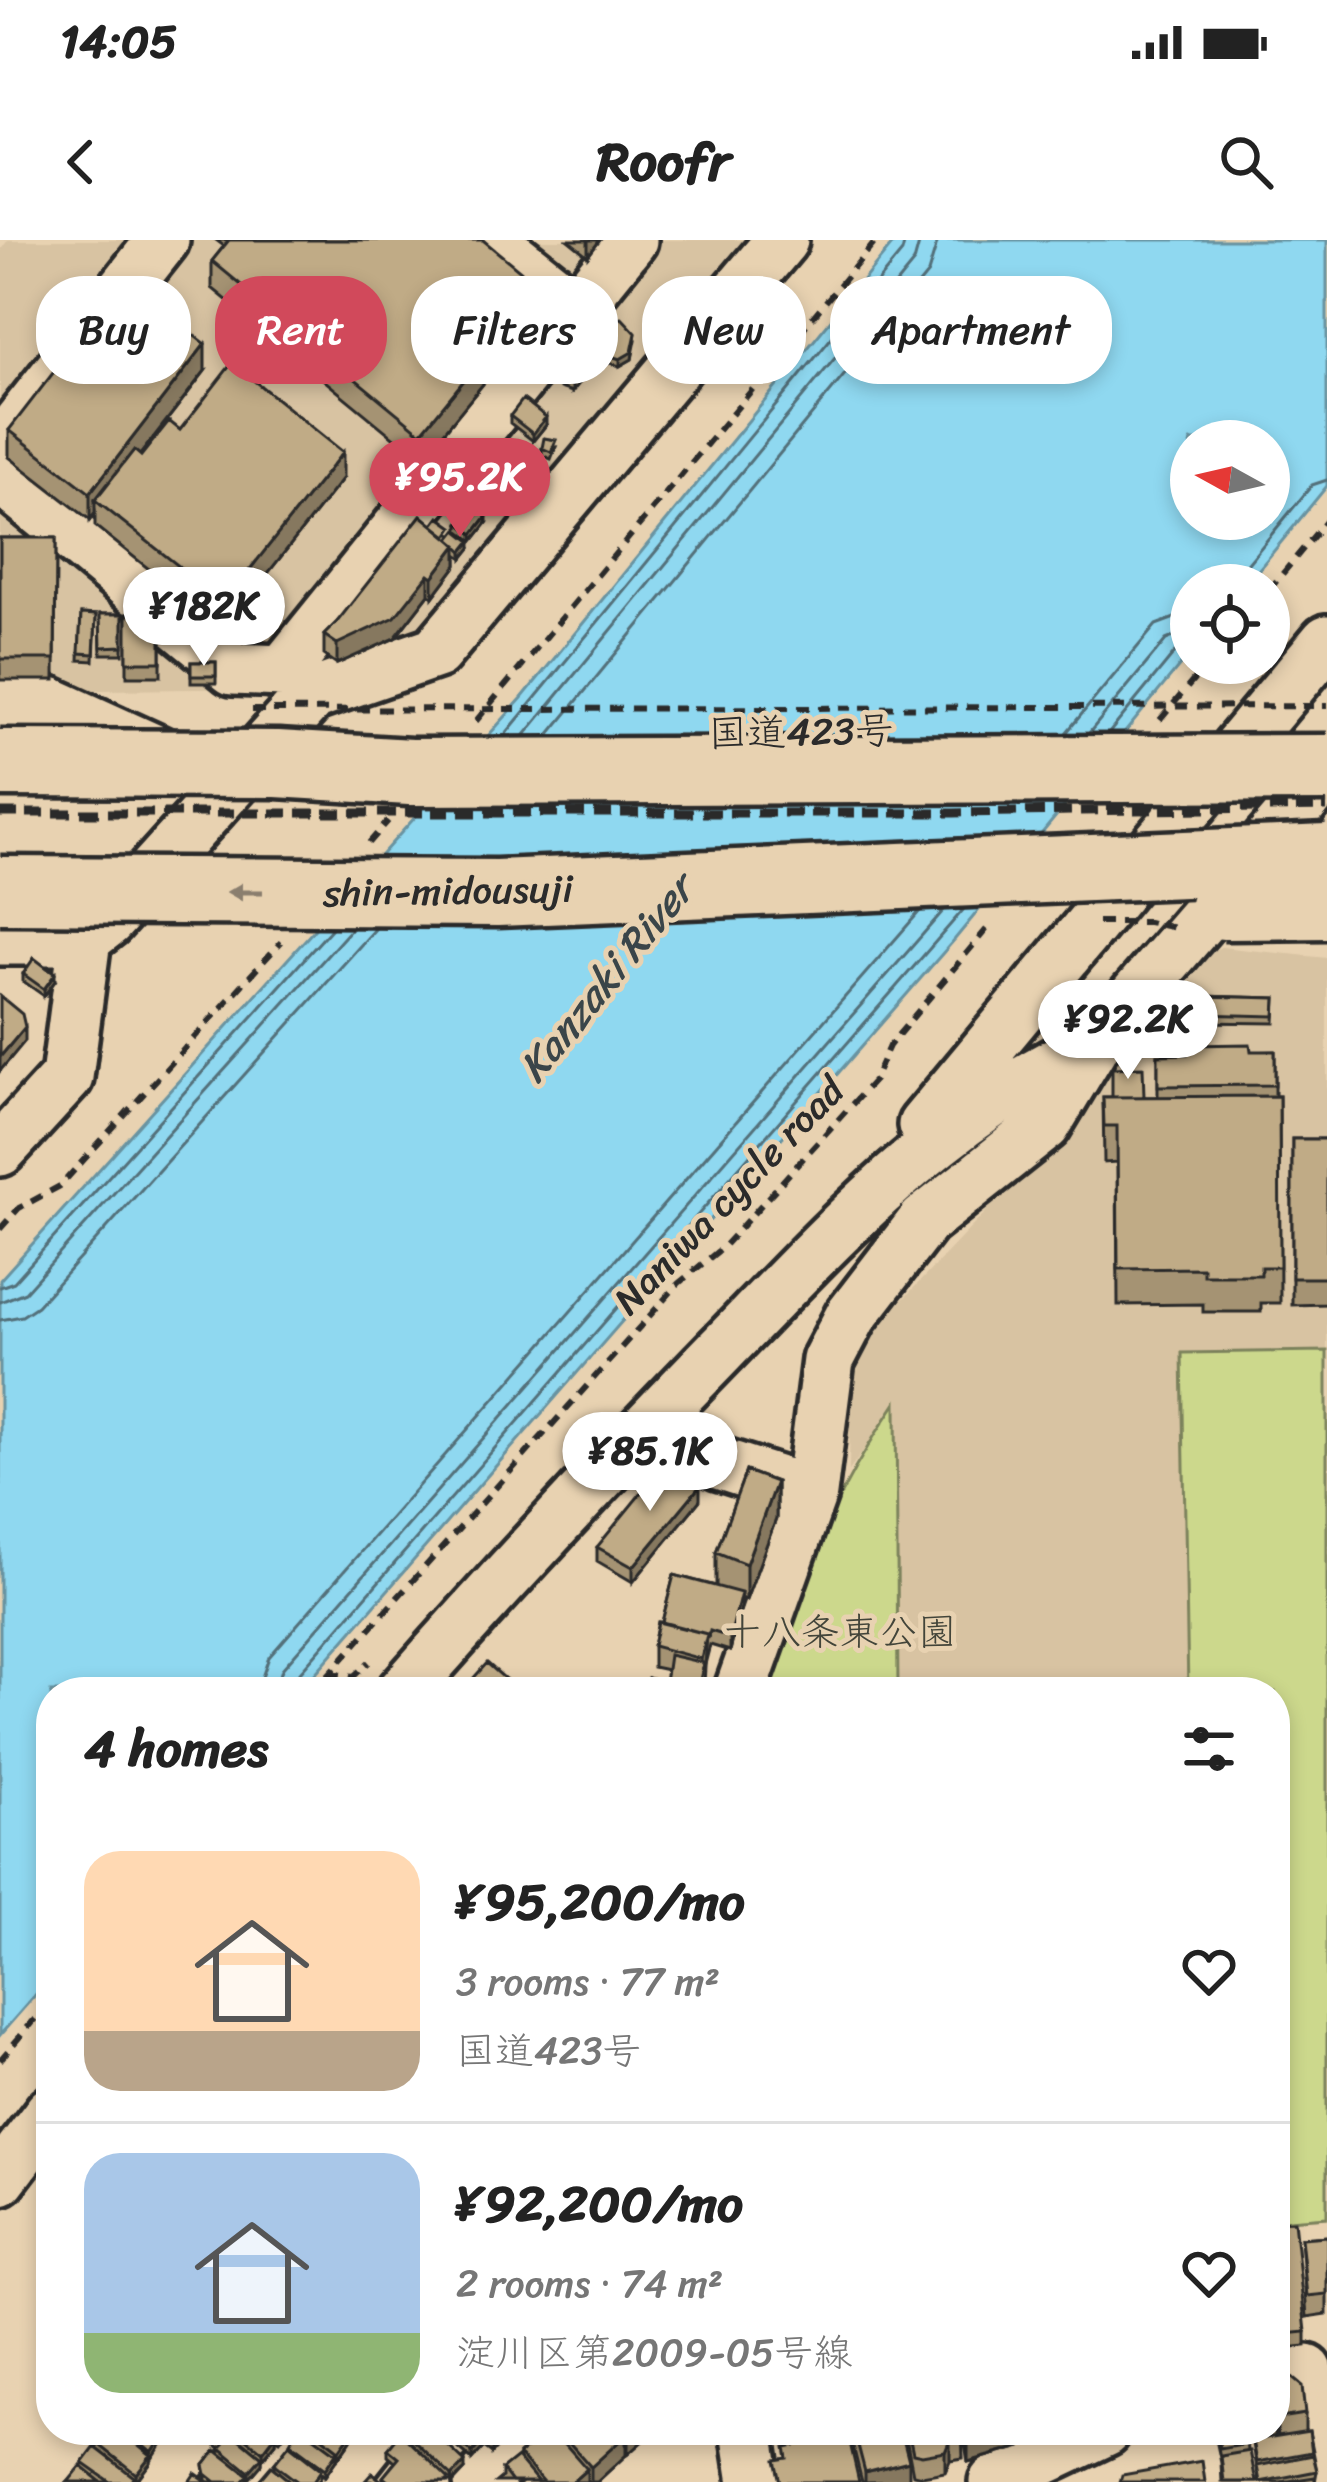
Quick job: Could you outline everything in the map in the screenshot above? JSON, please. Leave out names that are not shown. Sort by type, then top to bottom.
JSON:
[{"type":"highway","name":"国道423号","points":[[254,753],[716,730],[1327,727]]},
{"type":"highway","points":[[0,763],[254,753],[410,772],[1327,771]]},
{"type":"highway","name":"shin-midousuji","points":[[0,890],[497,893],[1327,858]]},
{"type":"highway","points":[[497,893],[1094,906],[1327,905]]},
{"type":"street","points":[[0,447],[163,240]]},
{"type":"street","points":[[491,240],[536,276]]},
{"type":"street","points":[[602,276],[631,240]]},
{"type":"street","points":[[0,939],[85,939],[108,921],[254,753],[312,695],[436,652],[782,240]]},
{"type":"street","points":[[0,477],[233,669],[283,671],[515,384]]},
{"type":"street","points":[[924,1125],[1327,641]]},
{"type":"street","points":[[0,703],[50,704],[254,753]]},
{"type":"street","points":[[745,1677],[811,1493],[828,1360],[851,1316],[924,1221],[1045,1125],[1093,1045],[1327,771]]},
{"type":"street","points":[[1199,926],[1327,928]]},
{"type":"street","points":[[0,1150],[67,1077],[85,939]]},
{"type":"street","points":[[417,1677],[662,1411],[890,1175],[1027,1075],[1093,1045]]},
{"type":"street","points":[[718,1463],[811,1493]]},
{"type":"street","points":[[0,2179],[36,2132]]},
{"type":"street","points":[[1303,2371],[1326,2482]]},
{"type":"street","points":[[163,2482],[192,2445]]},
{"type":"street","points":[[337,2482],[366,2445]]},
{"type":"street","points":[[480,2482],[519,2445]]},
{"type":"street","points":[[749,2445],[755,2482]]},
{"type":"street","points":[[995,2482],[1046,2445]]},
{"type":"path","points":[[1290,565],[1327,520]]},
{"type":"path","points":[[1147,736],[1190,684]]},
{"type":"path","points":[[254,753],[1327,706]]},
{"type":"path","name":"Naniwa cycle road","points":[[326,1677],[679,1283],[723,1247],[874,1080],[889,1046],[995,918]]},
{"type":"path","points":[[0,2060],[36,2018]]},
{"type":"shaded area","points":[[8,240],[747,240],[718,276],[642,276],[642,369],[432,628],[293,688],[0,691],[0,251]]},
{"type":"shaded area","points":[[1221,947],[1327,958],[1327,1351],[1182,1353],[1188,1677],[898,1677],[896,1405],[849,1471],[850,1400],[862,1349],[873,1331],[1069,1124],[1200,957]]},
{"type":"green space","points":[[1327,1351],[1327,2217],[1290,2220],[1290,1677],[1188,1677],[1182,1353]]},
{"type":"green space","name":"十八条東公園","points":[[896,1403],[898,1677],[764,1677],[817,1542]]},
{"type":"water","name":"Kanzaki River","points":[[896,240],[1327,240],[1327,486],[1290,531],[1290,420],[1170,420],[1170,540],[1283,540],[1263,564],[1170,564],[1170,678],[955,939],[312,1677],[36,1677],[36,1994],[0,2035],[0,1280],[522,698],[778,384],[806,384],[806,350],[830,321],[830,384],[1112,384],[1112,276],[867,276]]},
{"type":"building","points":[[229,240],[483,240],[527,276],[411,276],[411,384],[461,384],[421,433],[361,384],[387,384],[387,276],[230,276],[212,261]]},
{"type":"building","points":[[618,318],[636,333],[632,352],[620,359],[618,358]]},
{"type":"building","points":[[191,333],[205,344],[191,362]]},
{"type":"building","points":[[45,384],[174,384],[90,493],[9,430]]},
{"type":"building","points":[[216,384],[258,384],[343,452],[224,602],[95,500],[134,450],[141,456],[169,421],[180,430]]},
{"type":"building","points":[[523,399],[546,417],[533,434],[510,416]]},
{"type":"building","points":[[544,438],[556,440],[551,452],[542,448]]},
{"type":"building","points":[[491,446],[517,465],[504,482],[479,463]]},
{"type":"building","points":[[515,479],[525,485],[519,494],[510,487]]},
{"type":"building","points":[[473,505],[487,516],[473,534],[459,523]]},
{"type":"building","points":[[421,515],[457,545],[433,577],[429,574],[395,617],[337,644],[324,635],[337,622]]},
{"type":"building","points":[[439,517],[453,527],[447,536],[433,525]]},
{"type":"building","points":[[457,530],[471,541],[463,551],[450,539]]},
{"type":"building","points":[[0,538],[56,538],[55,659],[0,659]]},
{"type":"building","points":[[81,614],[96,615],[94,654],[79,653]]},
{"type":"building","points":[[100,614],[123,614],[123,646],[101,647]]},
{"type":"building","points":[[127,614],[161,614],[161,662],[127,662]]},
{"type":"building","points":[[191,662],[216,662],[216,676],[191,676]]},
{"type":"building","points":[[34,958],[55,974],[44,989],[23,974]]},
{"type":"building","points":[[0,996],[22,1014],[25,1027],[0,1057]]},
{"type":"building","points":[[1199,996],[1276,998],[1275,1016],[1198,1014]]},
{"type":"building","points":[[1250,1044],[1251,1051],[1275,1051],[1275,1085],[1158,1086],[1158,1055],[1187,1054],[1187,1045]]},
{"type":"building","points":[[1143,1067],[1144,1097],[1112,1097],[1112,1068]]},
{"type":"building","points":[[1279,1096],[1280,1267],[1261,1267],[1261,1275],[1203,1275],[1203,1268],[1118,1269],[1117,1126],[1104,1126],[1103,1097]]},
{"type":"building","points":[[1292,1139],[1327,1139],[1327,1278],[1292,1278]]},
{"type":"building","points":[[669,1459],[700,1486],[633,1567],[597,1547]]},
{"type":"building","points":[[746,1471],[776,1482],[746,1564],[716,1552]]},
{"type":"building","points":[[674,1575],[741,1593],[730,1637],[710,1631],[708,1639],[707,1634],[662,1622]]},
{"type":"building","points":[[658,1622],[707,1634],[701,1659],[653,1646]]},
{"type":"building","points":[[669,1655],[704,1663],[701,1677],[666,1677]]},
{"type":"building","points":[[487,1663],[503,1677],[474,1677]]},
{"type":"building","points":[[1290,2221],[1294,2221],[1306,2332],[1290,2334]]},
{"type":"building","points":[[1327,2236],[1327,2294],[1307,2296],[1301,2238]]},
{"type":"building","points":[[1290,2377],[1302,2386],[1305,2414],[1290,2416]]},
{"type":"building","points":[[1309,2431],[1312,2452],[1257,2462],[1254,2445],[1290,2445],[1290,2434]]},
{"type":"building","points":[[100,2445],[139,2445],[151,2455],[136,2474]]},
{"type":"building","points":[[247,2445],[262,2457],[249,2472],[220,2448]]},
{"type":"building","points":[[289,2445],[321,2470],[313,2482],[298,2482],[274,2464]]},
{"type":"building","points":[[293,2445],[325,2445],[336,2453],[325,2469]]},
{"type":"building","points":[[414,2445],[449,2479],[389,2482],[383,2477],[399,2458],[388,2449]]},
{"type":"building","points":[[419,2445],[447,2445],[465,2462],[452,2476]]},
{"type":"building","points":[[530,2445],[566,2445],[587,2469],[572,2482],[543,2482],[519,2454]]},
{"type":"building","points":[[571,2445],[615,2445],[591,2467]]},
{"type":"building","points":[[851,2445],[859,2482],[780,2482],[775,2460],[787,2458],[785,2447]]},
{"type":"building","points":[[858,2445],[905,2445],[909,2461],[865,2472]]},
{"type":"building","points":[[911,2445],[948,2445],[945,2451],[913,2453]]},
{"type":"building","points":[[95,2447],[134,2477],[130,2482],[110,2482],[83,2463]]},
{"type":"building","points":[[216,2450],[248,2475],[242,2482],[216,2482],[206,2474],[204,2465]]},
{"type":"building","points":[[1250,2451],[1256,2482],[1224,2482],[1221,2456]]},
{"type":"building","points":[[1313,2455],[1317,2471],[1260,2482],[1257,2466]]},
{"type":"building","points":[[517,2457],[538,2482],[512,2482],[502,2469]]},
{"type":"building","points":[[1202,2461],[1205,2482],[1120,2482],[1122,2475]]},
{"type":"building","points":[[81,2466],[101,2482],[68,2482]]},
{"type":"building","points":[[271,2466],[291,2482],[263,2482],[260,2479]]},
{"type":"railway","points":[[0,813],[954,813],[1327,807]]}]
